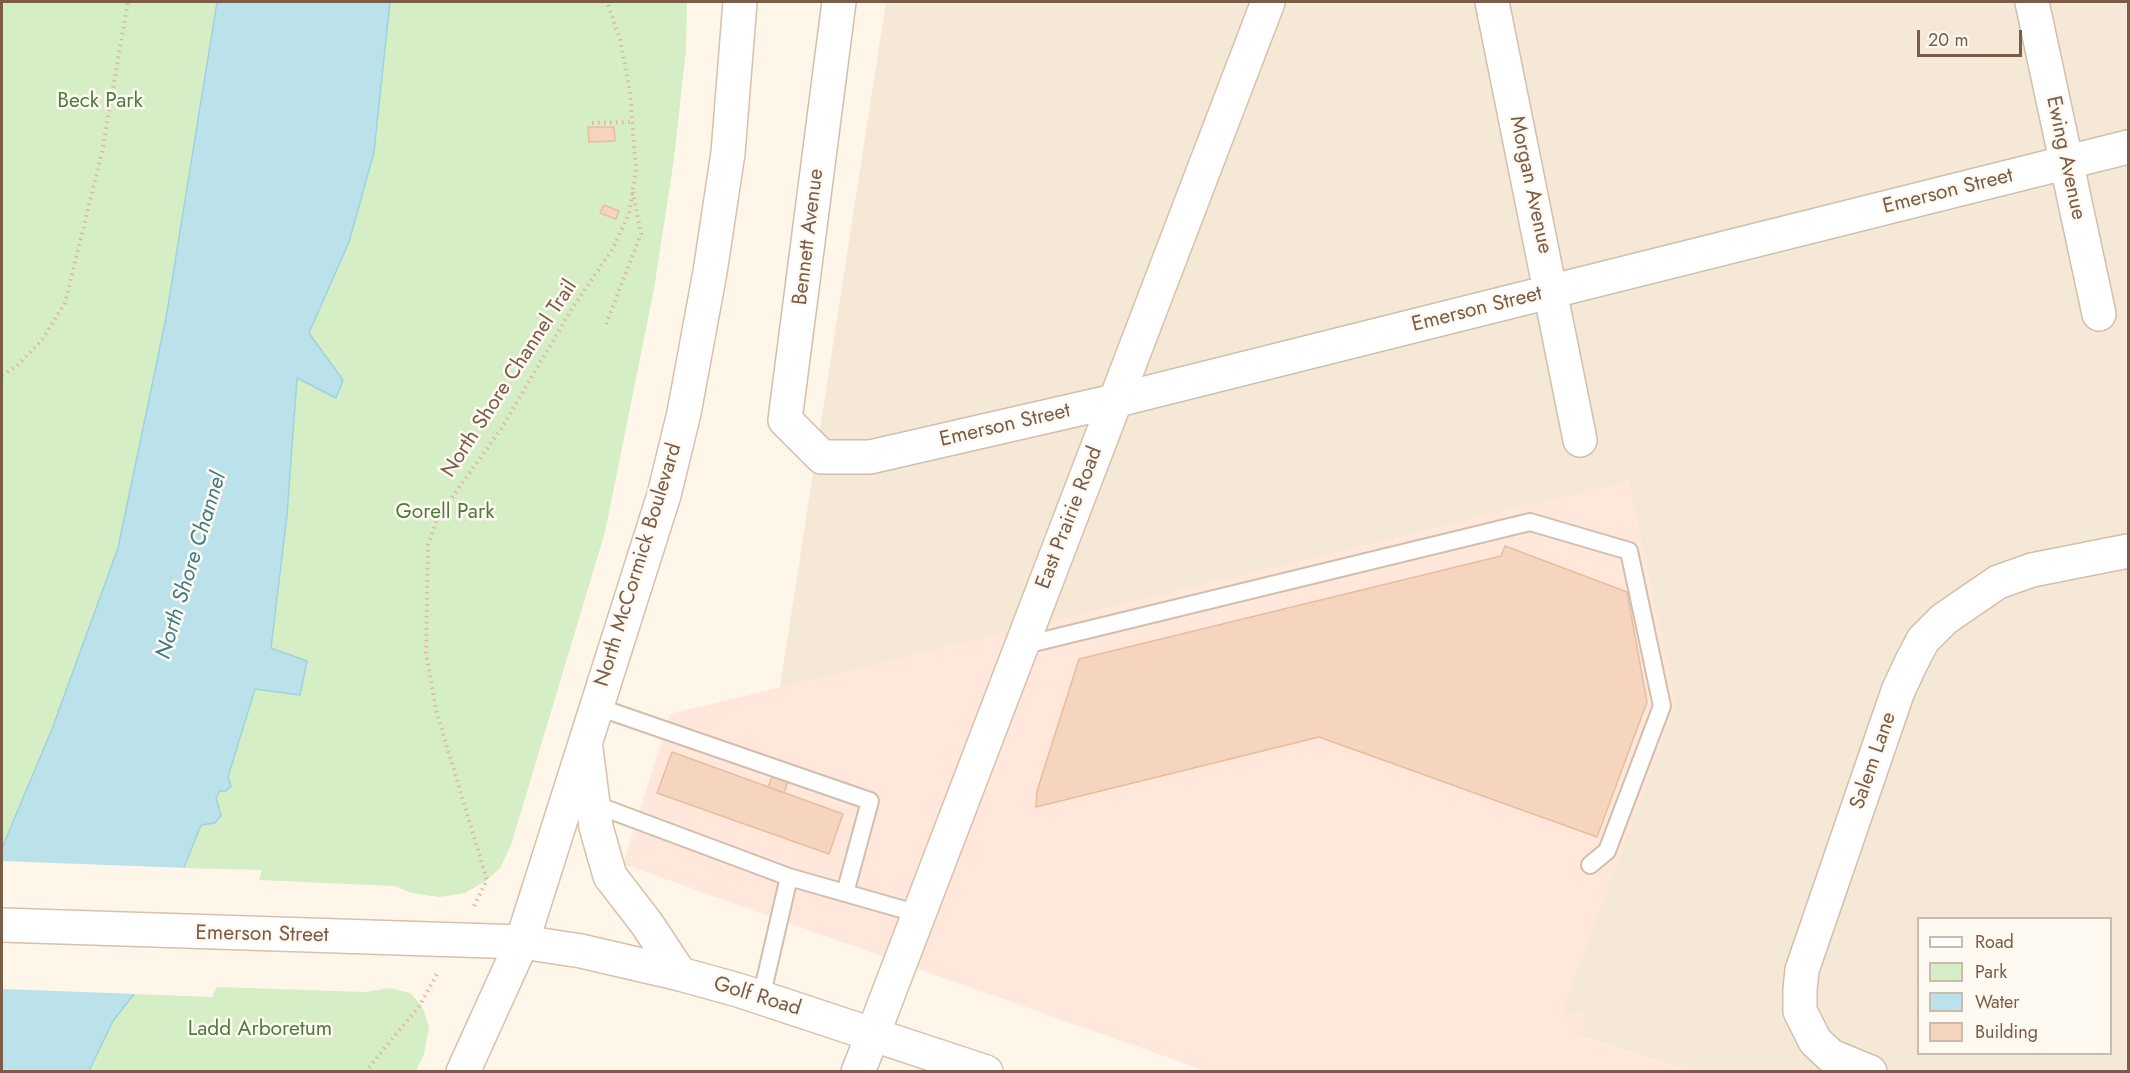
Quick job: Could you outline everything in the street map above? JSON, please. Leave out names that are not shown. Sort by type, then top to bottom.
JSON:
[{"type":"street","name":"North McCormick Boulevard","points":[[580,799],[585,739],[664,495],[684,413],[710,272],[728,153],[740,2]]},
{"type":"street","name":"Bennett Avenue","points":[[822,457],[785,420],[839,2]]},
{"type":"street","name":"East Prairie Road","points":[[858,1071],[1268,2]]},
{"type":"street","name":"Morgan Avenue","points":[[1492,2],[1552,291],[1580,440]]},
{"type":"street","name":"Ewing Avenue","points":[[2032,2],[2098,315]]},
{"type":"street","name":"Emerson Street","points":[[822,457],[870,458],[1114,401],[2128,147]]},
{"type":"street","name":"Salem Lane","points":[[1870,1071],[1831,1056],[1815,1041],[1800,1011],[1800,990],[1806,959],[1898,691],[1911,663],[1923,640],[1944,619],[1998,582],[2032,570],[2128,551]]},
{"type":"street","points":[[463,1071],[522,942],[580,799]]},
{"type":"street","points":[[580,799],[596,827],[610,876],[680,974]]},
{"type":"street","name":"Emerson Street","points":[[2,925],[237,935],[522,942]]},
{"type":"street","name":"Golf Road","points":[[522,942],[581,951],[680,974],[986,1071]]},
{"type":"lane","points":[[1021,646],[1530,522],[1629,551],[1662,706],[1607,851],[1590,865]]},
{"type":"lane","points":[[595,706],[870,801],[845,893]]},
{"type":"lane","points":[[580,799],[789,877],[919,914]]},
{"type":"lane","points":[[761,998],[789,877]]},
{"type":"path","points":[[2,375],[17,366],[42,340],[65,303],[102,152],[128,2]]},
{"type":"path","name":"North Shore Channel Trail","points":[[487,880],[436,710],[426,652],[428,545],[438,517],[501,429],[573,308],[612,250],[629,214],[636,170],[633,122],[620,39],[607,2]]},
{"type":"path","points":[[592,123],[633,122]]},
{"type":"path","points":[[606,324],[640,234],[640,218],[633,190]]},
{"type":"path","points":[[365,1071],[420,1005]]},
{"type":"shaded area","points":[[886,2],[2128,2],[2128,1071],[1690,1071],[1578,1035],[1562,1012],[1605,893],[780,687]]},
{"type":"shaded area","points":[[1629,481],[1676,705],[1562,1012],[1587,1015],[1579,1036],[1690,1071],[1206,1071],[623,864],[670,714]]},
{"type":"green space","name":"Beck Park","points":[[2,2],[217,2],[166,318],[118,548],[52,729],[2,848]]},
{"type":"green space","name":"Gorell Park","points":[[390,2],[687,2],[686,50],[674,159],[654,289],[605,532],[511,845],[500,868],[487,880],[465,893],[439,897],[412,893],[395,886],[259,880],[262,870],[185,868],[201,825],[215,823],[216,798],[228,777],[255,688],[299,695],[271,649],[287,515],[297,377],[336,397],[343,380],[309,334],[349,242],[374,152]]},
{"type":"green space","name":"Ladd Arboretum","points":[[217,987],[365,992],[390,988],[410,993],[422,1006],[429,1027],[424,1054],[416,1071],[89,1072],[113,1021],[134,994],[212,997]]},
{"type":"water","name":"North Shore Channel","points":[[217,2],[390,2],[374,152],[349,242],[309,333],[343,380],[336,398],[297,378],[287,515],[271,648],[307,661],[300,695],[255,689],[228,777],[231,786],[226,791],[220,791],[216,798],[221,815],[215,823],[201,825],[134,994],[113,1021],[89,1071],[2,1072],[2,848],[52,729],[118,548],[166,318]]},
{"type":"pier","points":[[2,861],[188,868],[137,994],[2,989]]},
{"type":"building","points":[[588,127],[614,127],[615,141],[589,142]]},
{"type":"building","points":[[604,205],[619,211],[616,219],[600,213]]},
{"type":"building","points":[[1505,546],[1627,592],[1647,702],[1597,837],[1319,737],[1036,807],[1037,791],[1079,659],[1501,556]]},
{"type":"building","points":[[672,752],[843,814],[829,854],[657,793]]},
{"type":"building","points":[[774,772],[789,778],[784,793],[768,787]]}]
